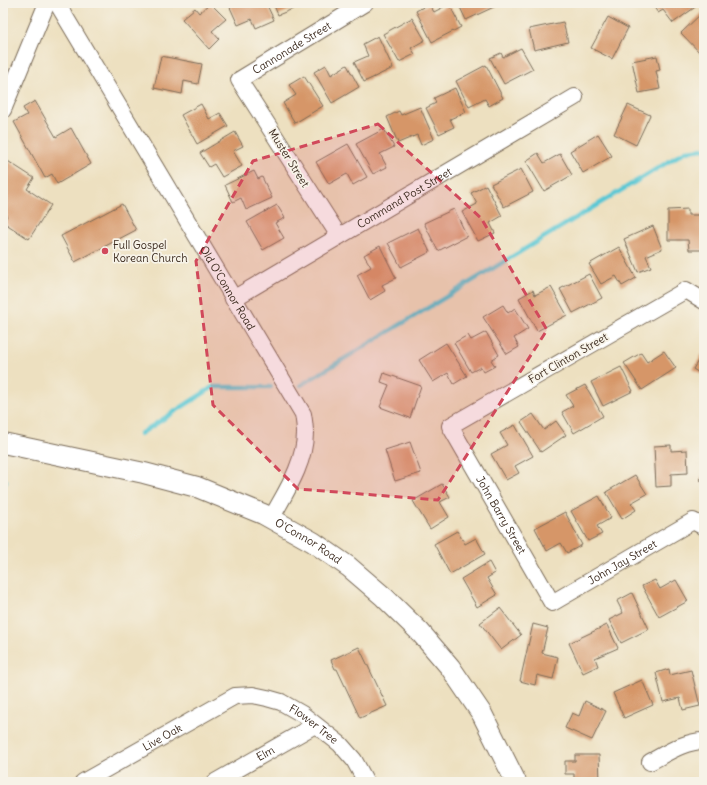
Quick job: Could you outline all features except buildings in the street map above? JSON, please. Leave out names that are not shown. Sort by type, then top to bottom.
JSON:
[{"type":"main road","name":"O'Connor Road","points":[[3,444],[144,473],[197,487],[263,514],[313,542],[349,567],[384,597],[420,632],[450,667],[482,714],[516,782]]},
{"type":"street","points":[[3,110],[47,3]]},
{"type":"street","name":"Old O'Connor Road","points":[[57,3],[303,414],[305,432],[302,455],[271,519]]},
{"type":"street","name":"Cannonade Street","points":[[239,80],[365,3]]},
{"type":"street","name":"Muster Street","points":[[239,80],[339,236]]},
{"type":"street","name":"Command Post Street","points":[[233,299],[575,97]]},
{"type":"street","name":"Fort Clinton Street","points":[[450,426],[686,290],[704,301]]},
{"type":"street","name":"John Barry Street","points":[[450,426],[552,603]]},
{"type":"street","name":"John Jay Street","points":[[552,603],[699,524]]},
{"type":"street","name":"Flower Tree","points":[[242,694],[281,702],[302,714],[345,749],[354,760],[366,782]]},
{"type":"street","name":"Live Oak","points":[[83,782],[235,696],[242,694]]},
{"type":"street","name":"Elm","points":[[215,782],[315,725]]},
{"type":"street","points":[[650,762],[676,748],[697,741],[704,741]]},
{"type":"highlighted area","points":[[378,124],[481,218],[547,330],[438,500],[298,489],[213,405],[196,261],[253,161]]},
{"type":"waterway","points":[[301,385],[686,151],[704,149]]},
{"type":"waterway","points":[[140,434],[213,387],[271,387]]},
{"type":"place","name":"Full Gospel Korean Church","points":[[105,251]]}]
